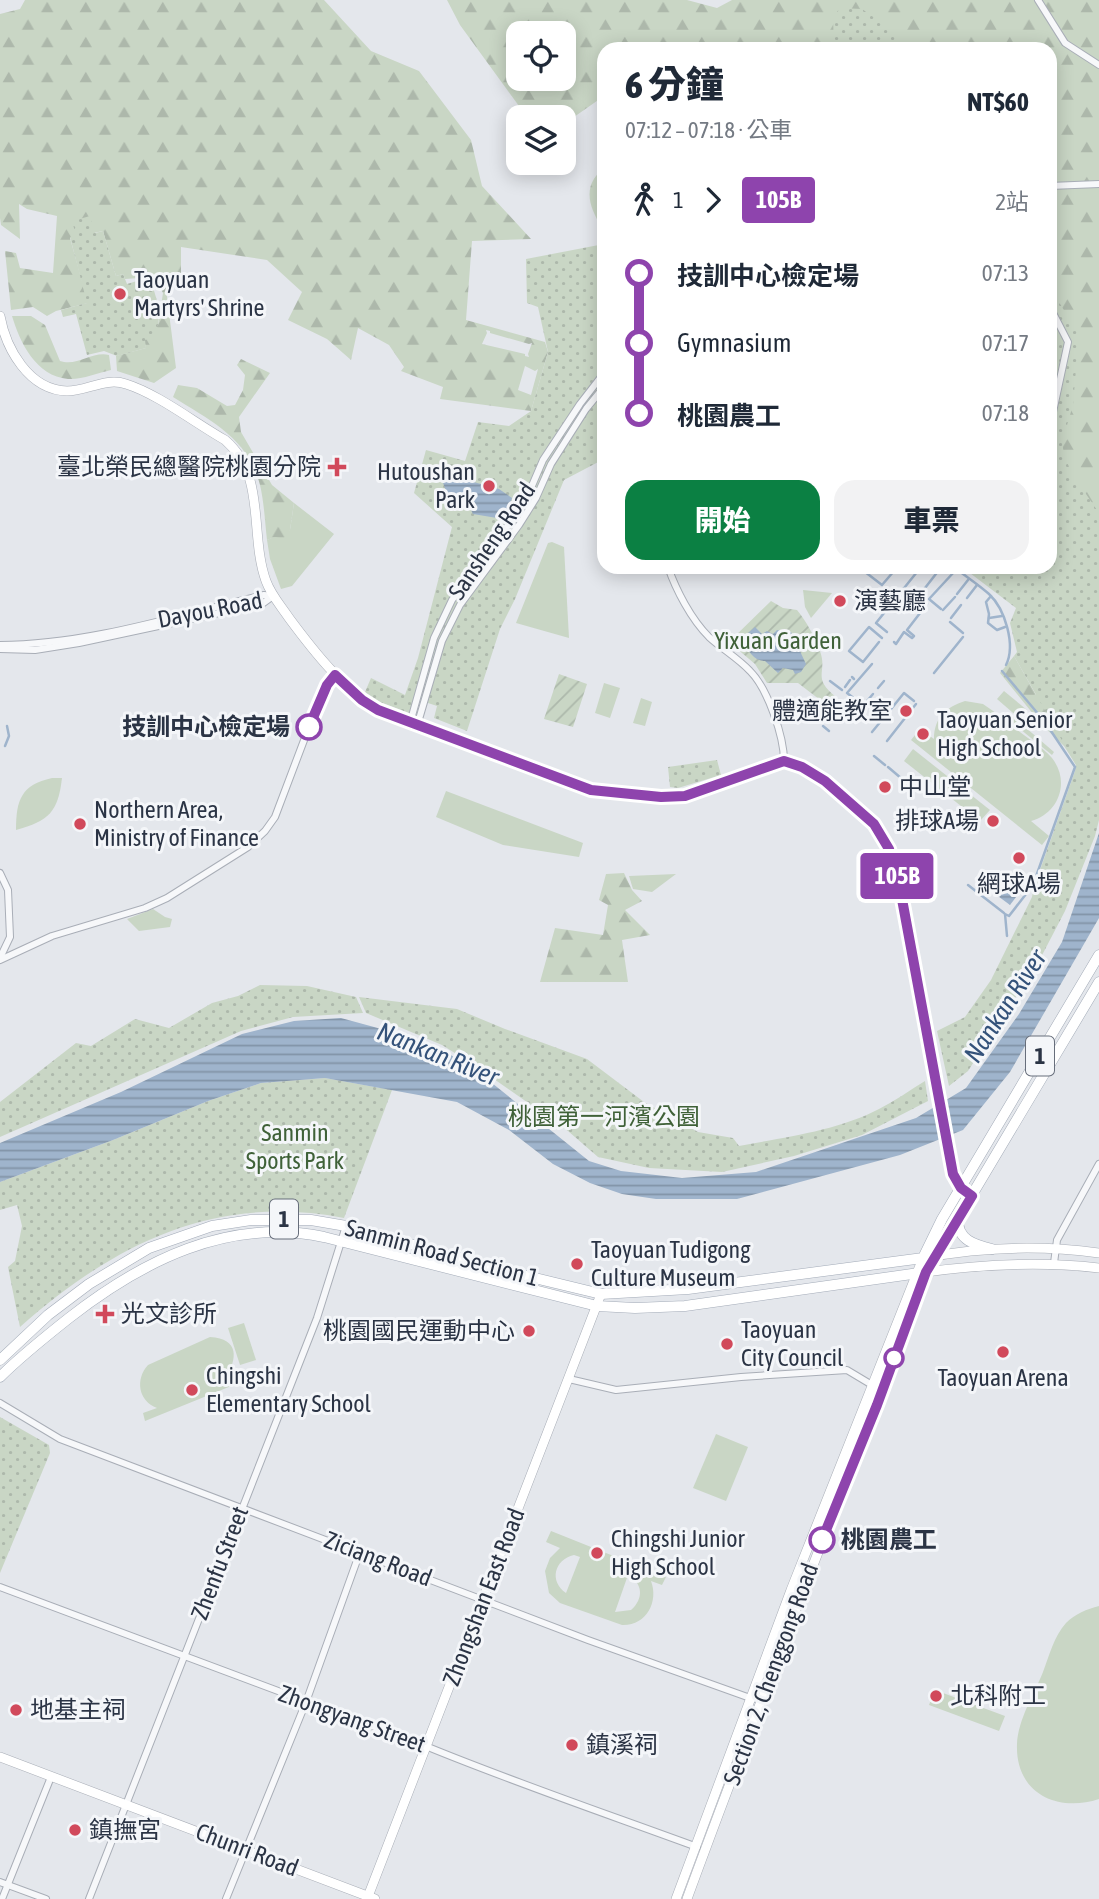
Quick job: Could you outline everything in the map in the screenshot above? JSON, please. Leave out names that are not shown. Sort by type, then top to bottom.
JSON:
[{"type":"main road","name":"1","points":[[922,1258],[1099,956]]},
{"type":"main road","name":"1","points":[[934,1255],[991,1165],[1099,982]]},
{"type":"main road","points":[[958,1219],[958,1230],[964,1237],[978,1246],[992,1249]]},
{"type":"main road","name":"Sanmin Road Section 1","points":[[0,1360],[48,1315],[89,1284],[149,1248],[212,1226],[251,1220],[311,1220],[346,1226],[506,1271],[601,1294],[688,1289],[922,1258]]},
{"type":"main road","name":"Sanmin Road Section 1","points":[[0,1377],[97,1296],[133,1273],[186,1248],[218,1238],[258,1233],[293,1232],[340,1240],[597,1306],[659,1308],[921,1272]]},
{"type":"main road","name":"Section 2, Chenggong Road","points":[[921,1272],[934,1255]]},
{"type":"main road","points":[[771,1278],[772,1294]]},
{"type":"street","points":[[1038,0],[1065,44],[1099,65]]},
{"type":"street","points":[[1057,186],[1099,184]]},
{"type":"street","points":[[0,316],[2,329],[14,355],[35,380],[68,391],[107,382],[126,384],[225,440],[235,449],[244,461],[253,488],[261,561],[265,580],[273,596],[335,675],[362,700],[378,710],[591,790],[628,795],[685,796],[784,761],[802,767],[825,781],[862,811],[874,824],[889,849],[908,926],[953,1174],[961,1188],[972,1196]]},
{"type":"street","points":[[1057,321],[1068,342],[1057,393]]},
{"type":"street","name":"Sansheng Road","points":[[413,725],[434,638],[452,600],[512,520],[528,495],[543,460],[597,382]]},
{"type":"street","name":"Sansheng Road","points":[[413,725],[442,641],[460,604],[519,525],[536,498],[551,464],[597,396]]},
{"type":"street","points":[[670,574],[692,614],[708,636],[757,679],[785,748],[784,761]]},
{"type":"street","name":"Dayou Road","points":[[0,647],[35,650],[79,643],[262,603],[273,596]]},
{"type":"street","points":[[0,959],[52,936],[145,908],[176,893],[248,847],[275,817],[310,724],[327,685],[335,675]]},
{"type":"street","points":[[0,873],[8,890],[10,937],[0,959]]},
{"type":"street","points":[[1054,1263],[1057,1240],[1099,1164]]},
{"type":"street","name":"Zhenfu Street","points":[[89,1899],[317,1318],[346,1226]]},
{"type":"street","points":[[922,1258],[992,1249],[1055,1248],[1099,1252]]},
{"type":"street","name":"Section 2, Chenggong Road","points":[[687,1899],[700,1849],[770,1644],[873,1385],[891,1351],[921,1272],[922,1258]]},
{"type":"street","points":[[921,1272],[979,1264],[1054,1263],[1099,1268]]},
{"type":"street","name":"Zhongshan East Road","points":[[370,1898],[601,1294]]},
{"type":"street","name":"Section 2, Chenggong Road","points":[[677,1899],[761,1702],[796,1606],[882,1391],[891,1351]]},
{"type":"street","points":[[569,1379],[616,1390],[741,1377],[847,1370],[882,1391]]},
{"type":"street","name":"Ziciang Road","points":[[0,1403],[57,1438],[761,1702]]},
{"type":"street","points":[[226,1899],[306,1702],[360,1552]]},
{"type":"street","name":"Zhongyang Street","points":[[0,1587],[700,1849]]},
{"type":"street","points":[[786,1602],[796,1606]]},
{"type":"street","points":[[770,1644],[781,1648]]},
{"type":"street","name":"Chunri Road","points":[[0,1757],[370,1898]]},
{"type":"street","points":[[2,1899],[51,1777]]},
{"type":"street","points":[[0,1882],[46,1899]]},
{"type":"green space","points":[[25,0],[324,0],[371,51],[419,71],[471,140],[482,186],[531,239],[472,241],[466,320],[545,342],[548,352],[531,411],[440,399],[443,387],[401,371],[404,367],[389,345],[358,328],[351,360],[327,339],[288,320],[302,292],[267,260],[181,247],[181,283],[166,289],[176,368],[154,383],[117,371],[116,356],[146,348],[144,340],[158,325],[163,293],[154,277],[125,279],[123,274],[116,276],[103,231],[70,238],[88,303],[47,316],[33,307],[11,310],[5,251],[16,253],[20,268],[53,273],[57,216],[27,209],[19,204],[20,239],[1,225],[0,14],[20,9]],"holes":[[[486,330],[532,343],[529,357],[482,344]],[[525,366],[535,371],[538,369],[531,395],[518,390]]]},
{"type":"green space","points":[[447,0],[687,0],[717,8],[732,0],[1099,0],[1099,769],[1091,788],[1064,746],[1042,725],[1000,673],[1014,656],[1036,695],[1049,574],[1057,574],[1057,42],[597,42],[597,101],[576,116],[576,105],[518,105],[508,91],[576,91],[576,21],[506,21],[506,88],[460,25]]},
{"type":"green space","points":[[840,8],[862,9],[895,32],[904,42],[834,42],[833,17]]},
{"type":"green space","points":[[597,175],[597,219],[590,198],[592,183]]},
{"type":"green space","name":"Taoyuan Martyrs' Shrine","points":[[90,216],[95,233],[103,231],[116,276],[123,274],[127,284],[150,277],[160,311],[156,337],[145,340],[146,348],[117,356],[104,351],[87,355],[76,314],[63,317],[61,310],[87,303],[70,237],[76,235],[72,221]]},
{"type":"green space","name":"Hutoushan Park","points":[[597,245],[597,463],[564,480],[500,629],[467,731],[434,718],[437,706],[416,699],[409,713],[380,702],[365,692],[371,678],[405,695],[418,658],[452,527],[414,493],[426,450],[465,461],[478,422],[509,426],[531,411],[548,352],[538,307],[527,303],[526,259]]},
{"type":"green space","points":[[1057,299],[1079,334],[1073,405],[1062,442],[1064,454],[1071,472],[1099,513],[1099,820],[1065,911],[1039,961],[968,1071],[949,1086],[937,1031],[965,1017],[991,980],[1032,897],[1076,765],[1014,656],[1017,652],[1010,623],[1016,608],[971,574],[1057,574]]},
{"type":"green space","points":[[12,316],[31,316],[45,325],[60,361],[72,362],[97,355],[109,355],[111,370],[73,379],[57,377],[47,372],[38,365],[25,347]]},
{"type":"green space","points":[[241,359],[270,373],[239,417],[241,432],[272,485],[294,503],[290,530],[285,539],[275,537],[267,540],[260,485],[247,455],[226,432],[173,397],[178,385],[197,388],[227,406],[235,405],[243,390],[245,375],[237,365]]},
{"type":"green space","points":[[294,503],[334,534],[292,586],[281,589],[270,559],[267,540],[290,530]]},
{"type":"green space","points":[[548,543],[564,547],[569,638],[516,623]]},
{"type":"green space","points":[[803,590],[832,593],[811,618],[805,607]]},
{"type":"green space","name":"Yixuan Garden","points":[[771,601],[783,608],[797,610],[810,629],[822,658],[822,679],[836,697],[828,706],[798,683],[767,683],[755,664],[729,642]]},
{"type":"green space","points":[[559,674],[587,684],[573,727],[544,719]]},
{"type":"green space","points":[[604,683],[620,688],[610,718],[595,713]]},
{"type":"green space","points":[[1004,691],[1027,710],[1020,719],[997,699]]},
{"type":"green space","points":[[641,698],[652,702],[645,726],[633,723]]},
{"type":"green space","points":[[965,701],[983,704],[1006,720],[1011,715],[1054,752],[1052,755],[1013,726],[1052,758],[1061,777],[1059,796],[1055,804],[1048,812],[1031,821],[1049,836],[1042,845],[911,740],[920,729],[934,739],[936,725],[942,714]]},
{"type":"green space","points":[[913,749],[990,810],[980,821],[904,761]]},
{"type":"green space","points":[[717,760],[721,775],[678,788],[670,787],[668,767]]},
{"type":"green space","points":[[52,778],[62,778],[58,799],[50,813],[37,823],[16,830],[17,810],[22,795],[33,785]]},
{"type":"green space","points":[[446,791],[583,843],[579,857],[503,845],[436,817]]},
{"type":"green space","points":[[624,873],[632,890],[642,901],[625,910],[650,935],[622,940],[628,982],[540,982],[555,928],[603,935],[608,905],[599,900],[606,874]]},
{"type":"green space","points":[[676,874],[652,892],[633,889],[629,876]]},
{"type":"green space","points":[[153,909],[172,919],[170,927],[139,931],[127,919]]},
{"type":"green space","points":[[260,985],[307,986],[356,997],[363,1013],[293,1017],[241,1031],[0,1137],[0,1102],[76,1043],[91,1046],[135,1019],[169,1028],[212,1003],[238,996]]},
{"type":"green space","name":"桃園第一河濱公園","points":[[359,997],[457,1009],[587,1059],[644,1102],[698,1132],[733,1138],[739,1146],[846,1123],[885,1106],[925,1081],[928,1101],[862,1135],[794,1156],[722,1172],[649,1168],[598,1157],[568,1131],[442,1045],[366,1013]]},
{"type":"green space","name":"Sanmin Sports Park","points":[[325,1078],[392,1090],[344,1218],[297,1212],[252,1213],[210,1219],[169,1232],[130,1249],[93,1271],[20,1327],[8,1267],[15,1261],[22,1226],[17,1205],[0,1210],[0,1182],[261,1083]]},
{"type":"green space","points":[[244,1323],[256,1360],[240,1365],[228,1328]]},
{"type":"green space","points":[[210,1337],[227,1341],[233,1351],[234,1357],[226,1379],[243,1373],[246,1380],[145,1421],[143,1413],[157,1408],[146,1400],[140,1389],[141,1377],[148,1365]]},
{"type":"green space","points":[[0,1417],[49,1445],[50,1453],[0,1573]]},
{"type":"green space","points":[[716,1434],[748,1447],[726,1501],[693,1488]]},
{"type":"green space","points":[[551,1531],[666,1577],[662,1585],[651,1581],[652,1604],[644,1617],[638,1622],[622,1625],[560,1603],[549,1593],[545,1571],[550,1558],[560,1548],[546,1542]],"holes":[[[574,1555],[580,1557],[566,1593],[557,1583],[556,1571],[562,1561]],[[628,1575],[637,1582],[640,1596],[631,1610],[615,1612]]]},
{"type":"green space","points":[[1099,1606],[1099,1799],[1083,1803],[1054,1801],[1031,1787],[1023,1775],[1018,1761],[1018,1735],[1023,1716],[1058,1634],[1073,1617]]},
{"type":"green space","points":[[935,1690],[1005,1716],[999,1731],[929,1705]]},
{"type":"water","points":[[455,472],[470,481],[499,489],[512,498],[507,513],[497,518],[473,514],[469,506],[464,507],[446,491],[442,480],[446,475]]},
{"type":"water","points":[[755,627],[762,634],[767,631],[773,634],[777,630],[791,632],[806,664],[801,672],[795,674],[793,670],[783,668],[778,673],[765,661],[752,655],[740,640]]},
{"type":"water","name":"Nankan River","points":[[1099,833],[1099,918],[1010,1072],[963,1130],[900,1155],[737,1199],[656,1199],[622,1194],[590,1183],[553,1164],[509,1130],[457,1102],[325,1078],[261,1083],[0,1182],[0,1143],[121,1092],[242,1034],[294,1021],[341,1018],[407,1036],[440,1049],[472,1067],[589,1161],[621,1171],[682,1178],[756,1172],[916,1118],[966,1088],[1019,1014],[1062,942]]},
{"type":"water","points":[[1000,870],[1023,888],[1010,905],[987,888]]},
{"type":"waterway","points":[[868,574],[882,585],[891,574]]},
{"type":"waterway","points":[[887,632],[876,623],[915,574]]},
{"type":"waterway","points":[[911,606],[936,574]]},
{"type":"waterway","points":[[941,609],[929,599],[952,574]]},
{"type":"waterway","points":[[963,574],[989,594],[1000,609],[1009,638],[1006,665]]},
{"type":"waterway","points":[[957,594],[968,580]]},
{"type":"waterway","points":[[967,598],[977,585]]},
{"type":"waterway","points":[[991,596],[986,602],[988,623],[997,630],[1005,627]]},
{"type":"waterway","points":[[943,610],[955,597]]},
{"type":"waterway","points":[[894,642],[896,644],[904,632],[912,638],[914,636],[907,630],[927,604]]},
{"type":"waterway","points":[[951,618],[961,605]]},
{"type":"waterway","points":[[989,618],[1002,616]]},
{"type":"waterway","points":[[950,622],[963,633]]},
{"type":"waterway","points":[[879,642],[863,662],[849,651],[869,627],[882,638]]},
{"type":"waterway","points":[[934,673],[963,637]]},
{"type":"waterway","points":[[859,702],[847,693],[872,664]]},
{"type":"waterway","points":[[1002,671],[1045,722],[1075,767],[1033,885],[1009,916],[1005,914],[1007,936]]},
{"type":"waterway","points":[[845,687],[850,680]]},
{"type":"waterway","points":[[830,681],[842,690]]},
{"type":"waterway","points":[[878,688],[884,681]]},
{"type":"waterway","points":[[887,714],[904,693],[914,701]]},
{"type":"waterway","points":[[867,701],[873,694]]},
{"type":"waterway","points":[[887,741],[916,704]]},
{"type":"waterway","points":[[872,732],[886,715]]},
{"type":"waterway","points":[[5,746],[9,736],[7,726]]},
{"type":"waterway","points":[[823,726],[829,731]]},
{"type":"waterway","points":[[874,756],[885,765]]},
{"type":"waterway","points":[[888,767],[915,790]]},
{"type":"waterway","points":[[1026,879],[1033,885]]},
{"type":"waterway","points":[[968,885],[1004,913]]},
{"type":"bus line","name":"105B","points":[[309,727],[327,685],[335,675],[362,700],[378,710],[591,790],[628,795],[685,796],[784,761],[802,767],[825,781],[874,824],[889,849],[899,883],[953,1174],[961,1188],[972,1196],[926,1272],[877,1405],[822,1540]]},
{"type":"place","name":"Taoyuan Martyrs' Shrine","points":[[120,294]]},
{"type":"place","name":"臺北榮民總醫院桃園分院","points":[[337,467]]},
{"type":"place","name":"Hutoushan Park","points":[[489,486]]},
{"type":"place","name":"演藝廳","points":[[840,601]]},
{"type":"place","name":"體適能教室","points":[[906,711]]},
{"type":"place","name":"技訓中心檢定場","points":[[309,727]]},
{"type":"place","name":"Taoyuan Senior High School","points":[[923,734]]},
{"type":"place","name":"中山堂","points":[[885,787]]},
{"type":"place","name":"排球A場","points":[[993,821]]},
{"type":"place","name":"Northern Area, Ministry of Finance","points":[[80,824]]},
{"type":"place","name":"網球A場","points":[[1019,858]]},
{"type":"place","name":"Taoyuan Tudigong Culture Museum","points":[[577,1264]]},
{"type":"place","name":"光文診所","points":[[105,1314]]},
{"type":"place","name":"桃園國民運動中心","points":[[529,1331]]},
{"type":"place","name":"Taoyuan City Council","points":[[727,1344]]},
{"type":"place","name":"Taoyuan Arena","points":[[1003,1352]]},
{"type":"place","name":"Chingshi Elementary School","points":[[192,1390]]},
{"type":"place","name":"桃園農工","points":[[822,1540]]},
{"type":"place","name":"Chingshi Junior High School","points":[[597,1553]]},
{"type":"place","name":"北科附工","points":[[936,1696]]},
{"type":"place","name":"地基主祠","points":[[16,1710]]},
{"type":"place","name":"鎮溪祠","points":[[572,1745]]},
{"type":"place","name":"鎮撫宮","points":[[75,1830]]}]
